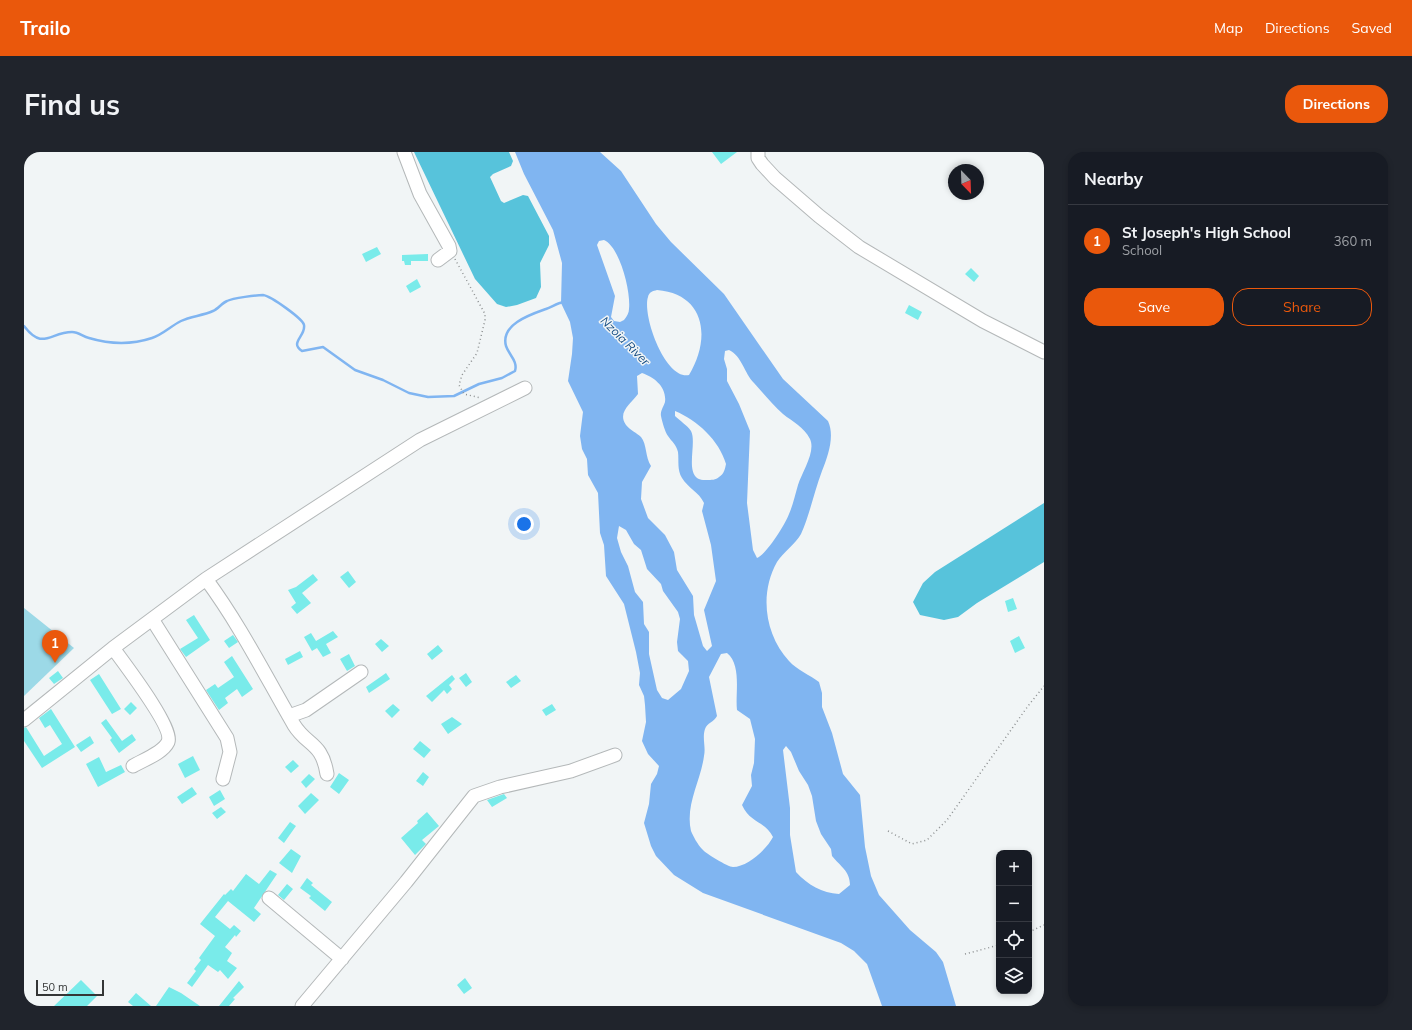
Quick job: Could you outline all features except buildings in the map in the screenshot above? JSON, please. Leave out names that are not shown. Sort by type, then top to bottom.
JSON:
[{"type":"street","points":[[404,152],[420,194],[450,251],[438,260]]},
{"type":"street","points":[[758,152],[758,158],[771,174],[819,216],[865,250],[983,321],[1044,352]]},
{"type":"street","points":[[24,720],[113,648],[206,579],[420,440],[525,388]]},
{"type":"street","points":[[206,579],[237,624],[296,728],[322,754],[327,774]]},
{"type":"street","points":[[152,619],[227,738],[230,752],[223,779]]},
{"type":"street","points":[[113,648],[143,689],[167,728],[169,740],[165,746],[133,766]]},
{"type":"street","points":[[289,716],[306,710],[361,672]]},
{"type":"street","points":[[302,1006],[474,796],[500,787],[571,771],[615,755]]},
{"type":"street","points":[[269,898],[342,959]]},
{"type":"path","points":[[450,251],[485,314],[484,331],[477,353],[462,375],[459,385],[464,394],[480,398],[489,406]]},
{"type":"path","points":[[888,831],[912,844],[927,840],[947,820],[1028,706],[1044,686]]},
{"type":"path","points":[[1032,931],[1044,925]]},
{"type":"path","points":[[965,954],[996,946]]},
{"type":"shaded area","points":[[414,152],[509,152],[513,161],[511,166],[493,174],[490,177],[501,201],[504,203],[523,195],[528,196],[549,236],[549,245],[540,263],[541,287],[536,298],[517,305],[506,307],[497,304],[475,279]]},
{"type":"shaded area","points":[[1044,503],[1044,562],[977,603],[958,617],[944,620],[920,615],[913,602],[923,583],[935,572]]},
{"type":"shaded area","points":[[24,608],[74,648],[24,696]]},
{"type":"water","name":"Nzoia River","points":[[515,152],[600,152],[621,171],[656,224],[671,242],[724,294],[783,379],[828,421],[831,439],[826,459],[801,534],[777,562],[771,574],[768,587],[767,614],[774,639],[781,651],[796,667],[819,682],[822,693],[822,707],[832,733],[843,774],[860,795],[865,847],[871,876],[879,895],[910,930],[936,952],[943,962],[956,1006],[882,1006],[867,964],[854,951],[841,943],[703,893],[674,875],[656,856],[651,846],[644,823],[649,804],[651,784],[657,774],[659,766],[648,754],[642,741],[646,722],[645,705],[644,696],[639,685],[640,673],[636,652],[624,604],[606,576],[604,545],[600,533],[598,493],[588,475],[587,459],[582,449],[580,436],[583,412],[568,381],[573,338],[570,322],[561,303],[562,263],[553,230],[524,174]],"holes":[[[604,240],[610,244],[615,251],[623,271],[628,292],[629,310],[624,320],[620,322],[614,321],[611,317],[615,296],[597,245],[599,241]],[[657,290],[673,293],[686,300],[694,309],[700,320],[700,347],[696,361],[689,375],[680,374],[672,367],[657,345],[648,317],[647,306],[649,295]],[[729,350],[737,356],[754,383],[783,414],[805,431],[811,444],[810,456],[787,518],[770,545],[761,556],[757,558],[753,550],[747,503],[750,431],[739,404],[727,381],[727,369],[724,359],[725,351]],[[642,373],[651,377],[662,387],[665,402],[661,416],[667,434],[678,452],[680,475],[704,503],[702,511],[711,545],[716,581],[704,610],[712,646],[707,651],[703,646],[694,615],[693,596],[677,570],[674,552],[665,535],[648,518],[641,499],[642,482],[651,466],[643,440],[626,425],[623,416],[626,408],[638,394],[637,376]],[[675,411],[699,425],[713,439],[723,455],[726,464],[725,470],[718,478],[710,480],[699,479],[695,475],[692,469],[693,437],[691,431],[675,416]],[[619,526],[626,530],[634,544],[641,550],[647,569],[661,584],[663,591],[678,612],[680,619],[677,642],[678,651],[688,661],[689,671],[681,689],[668,700],[662,698],[657,690],[649,654],[649,632],[644,624],[643,602],[635,592],[628,566],[621,552],[617,538]],[[727,653],[732,658],[735,665],[737,680],[737,710],[750,719],[755,739],[754,763],[751,775],[752,786],[742,805],[745,811],[766,828],[773,837],[766,847],[750,861],[733,867],[726,865],[707,854],[697,843],[691,831],[690,812],[704,756],[705,729],[707,725],[717,716],[709,677],[721,654]],[[786,746],[791,752],[799,771],[808,785],[812,796],[816,821],[821,834],[831,849],[832,856],[844,869],[850,880],[850,885],[839,894],[816,888],[805,881],[796,872],[790,835],[790,808],[783,750]]]},
{"type":"waterway","points":[[24,326],[36,337],[42,339],[72,332],[104,342],[136,342],[156,337],[181,321],[213,311],[230,300],[263,295],[279,303],[293,313],[302,322],[304,329],[297,342],[298,348],[302,351],[323,347],[355,370],[383,380],[409,393],[428,397],[454,396],[479,384],[502,378],[515,371],[516,367],[507,349],[505,338],[512,326],[526,317],[564,302]]},
{"type":"place","name":"St Joseph's High School","points":[[55,663]]}]
